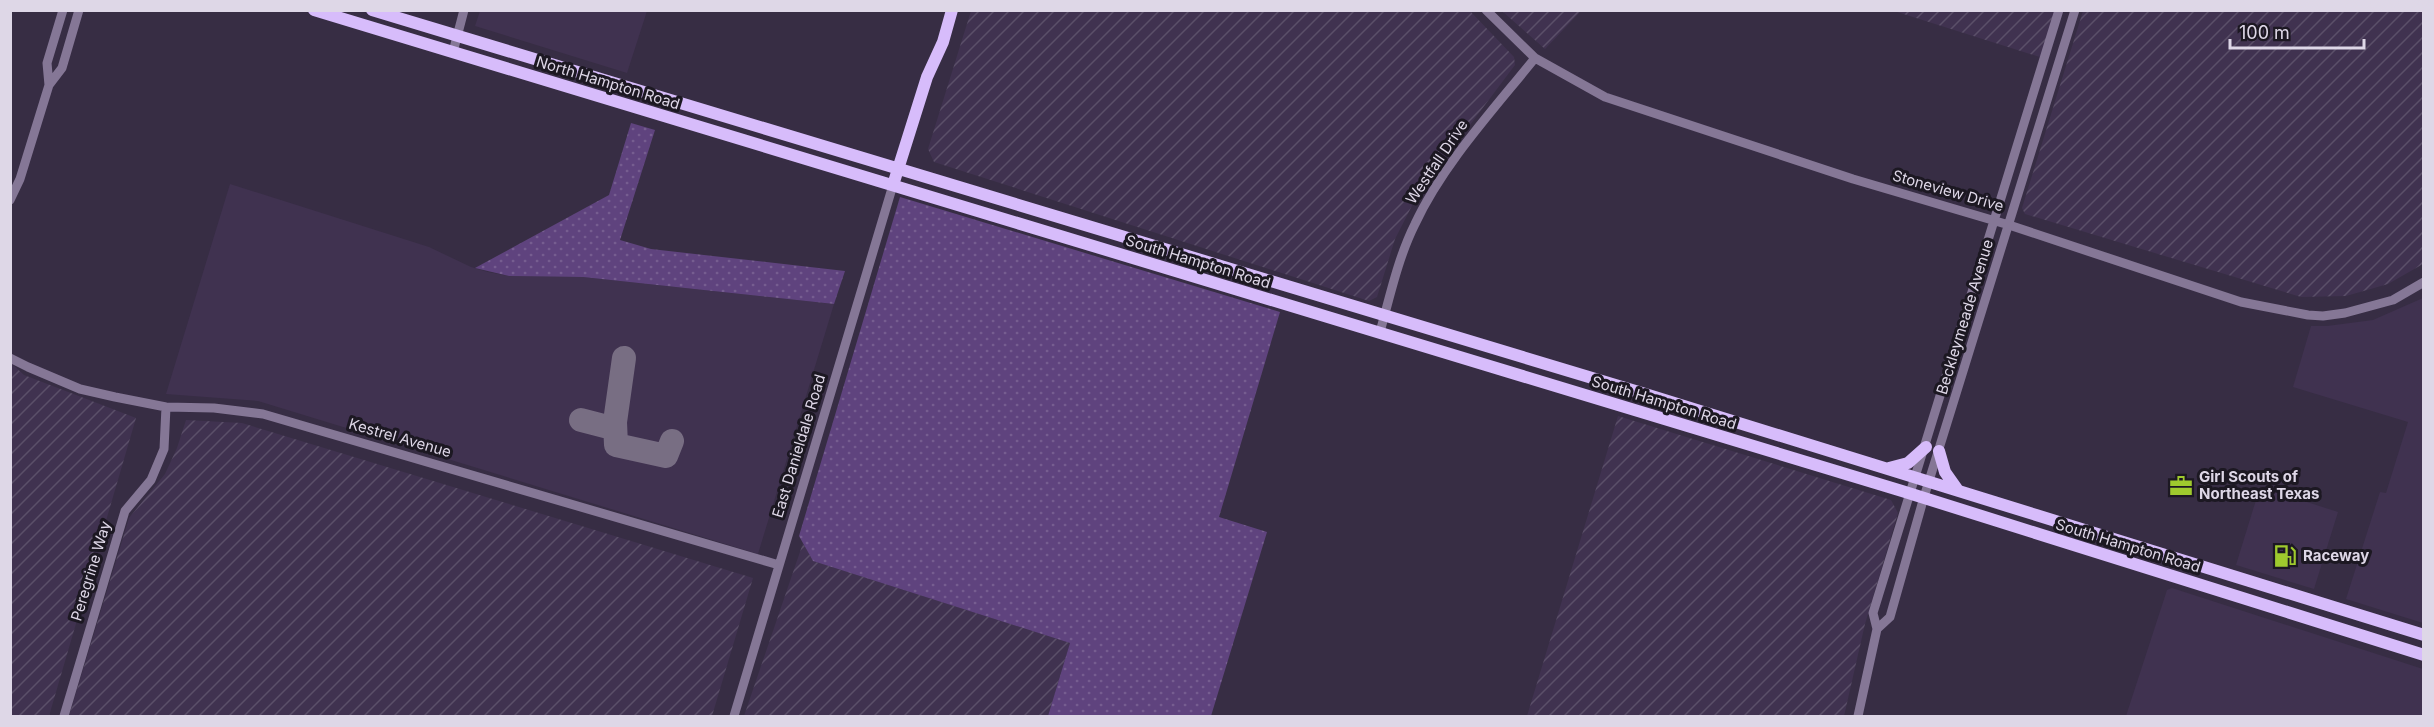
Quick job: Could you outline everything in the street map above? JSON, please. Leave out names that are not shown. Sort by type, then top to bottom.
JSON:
[{"type":"main road","name":"North Hampton Road","points":[[314,10],[893,185]]},
{"type":"main road","name":"North Hampton Road","points":[[372,10],[898,167]]},
{"type":"main road","points":[[893,185],[927,77],[943,42],[952,10]]},
{"type":"main road","points":[[567,86],[573,70]]},
{"type":"main road","points":[[698,126],[705,110]]},
{"type":"main road","name":"South Hampton Road","points":[[898,167],[1915,476],[2424,635]]},
{"type":"main road","name":"South Hampton Road","points":[[893,185],[1924,497],[2424,655]]},
{"type":"main road","points":[[1141,260],[1146,243]]},
{"type":"main road","points":[[1888,468],[1908,463],[1926,447]]},
{"type":"main road","points":[[1939,451],[1945,472],[1957,489]]},
{"type":"main road","points":[[2124,561],[2130,543]]},
{"type":"main road","points":[[2313,620],[2318,602]]},
{"type":"street","points":[[49,85],[47,63],[63,10]]},
{"type":"street","points":[[10,200],[20,179],[49,85],[62,68],[79,10]]},
{"type":"street","points":[[453,52],[464,10]]},
{"type":"street","name":"Stoneview Drive","points":[[1486,10],[1535,58],[1615,101],[1831,172],[2009,225],[2241,302],[2308,315],[2334,314],[2393,300],[2424,282]]},
{"type":"street","name":"Beckleymeade Avenue","points":[[1858,717],[1877,629],[1873,613],[2059,10]]},
{"type":"street","name":"Beckleymeade Avenue","points":[[1877,629],[1890,617],[1924,497],[2075,10]]},
{"type":"street","points":[[2046,55],[2060,59]]},
{"type":"street","name":"Westfall Drive","points":[[1380,332],[1399,261],[1415,223],[1438,184],[1535,58]]},
{"type":"street","name":"East Danieldale Road","points":[[734,717],[893,185]]},
{"type":"street","name":"Kestrel Avenue","points":[[10,358],[27,368],[80,389],[166,407],[214,408],[263,414],[779,565]]},
{"type":"street","name":"Peregrine Way","points":[[64,717],[125,511],[151,480],[164,449],[166,407]]},
{"type":"shaded area","points":[[480,10],[647,11],[627,73],[475,26]]},
{"type":"shaded area","points":[[971,11],[1470,11],[1514,57],[1515,65],[1418,194],[1395,239],[1377,297],[1369,301],[934,162],[928,149]]},
{"type":"shaded area","points":[[1502,11],[1581,11],[1545,49]]},
{"type":"shaded area","points":[[1894,11],[2058,11],[2043,58]]},
{"type":"shaded area","points":[[2083,11],[2423,11],[2423,264],[2388,284],[2346,296],[2301,297],[2025,214],[2022,208]]},
{"type":"shaded area","points":[[631,123],[655,130],[620,240],[651,249],[845,271],[834,304],[583,277],[509,276],[475,268],[609,195]]},
{"type":"shaded area","points":[[230,184],[429,247],[471,267],[488,272],[509,276],[583,277],[834,304],[758,554],[258,401],[166,394]]},
{"type":"shaded area","points":[[900,197],[1280,312],[1219,517],[1267,532],[1211,716],[1048,716],[1070,643],[813,561],[799,536]]},
{"type":"shaded area","points":[[2423,298],[2423,623],[2346,599],[2380,492],[2386,493],[2408,422],[2293,387],[2311,326],[2373,320]]},
{"type":"shaded area","points":[[11,363],[24,375],[136,418],[49,716],[11,716]]},
{"type":"shaded area","points":[[1618,416],[1891,500],[1898,513],[1865,624],[1844,716],[1527,716]]},
{"type":"shaded area","points":[[186,420],[242,423],[753,578],[712,716],[69,716],[129,518],[165,474]]},
{"type":"shaded area","points":[[2260,487],[2338,512],[2314,589],[2236,565]]},
{"type":"shaded area","points":[[803,543],[813,561],[1070,643],[1048,716],[744,716]]},
{"type":"shaded area","points":[[2172,588],[2423,669],[2423,716],[2126,716],[2167,590]]},
{"type":"taxiway","points":[[624,358],[615,422],[616,445],[666,456],[672,441]]},
{"type":"taxiway","points":[[581,420],[608,427],[615,422]]},
{"type":"place","name":"Girl Scouts of Northeast Texas","points":[[2181,486]]},
{"type":"place","name":"Raceway","points":[[2285,556]]}]
